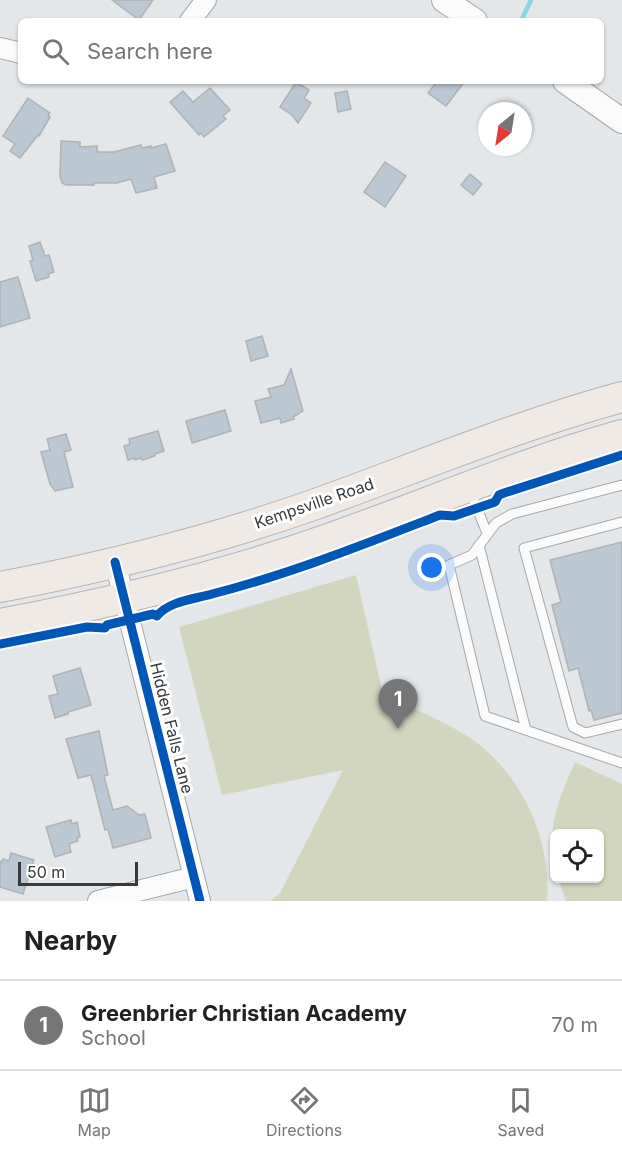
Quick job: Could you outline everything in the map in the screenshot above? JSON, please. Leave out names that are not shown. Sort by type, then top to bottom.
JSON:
[{"type":"main road","name":"Kempsville Road","points":[[0,587],[115,562],[257,524],[506,433],[622,397]]},
{"type":"main road","points":[[0,624],[124,598],[297,549],[547,458],[622,435]]},
{"type":"street","points":[[192,18],[206,0]]},
{"type":"street","points":[[444,0],[471,18]]},
{"type":"street","points":[[0,48],[18,52]]},
{"type":"street","points":[[569,84],[622,121]]},
{"type":"street","name":"Hidden Falls Lane","points":[[115,562],[200,901]]},
{"type":"street","points":[[98,901],[194,877]]},
{"type":"lane","points":[[622,485],[512,514],[496,523],[472,555],[449,565],[485,716],[622,763]]},
{"type":"lane","points":[[468,486],[487,533]]},
{"type":"lane","points":[[622,522],[524,548],[573,727],[585,733],[622,724]]},
{"type":"lane","points":[[479,545],[526,730]]},
{"type":"green space","points":[[356,575],[383,694],[471,738],[511,777],[523,796],[540,836],[545,858],[547,901],[271,901],[280,893],[343,770],[222,795],[179,627]]},
{"type":"green space","points":[[575,762],[622,784],[622,901],[566,901],[560,883],[604,883],[604,829],[553,829],[561,797]]},
{"type":"building","points":[[112,0],[153,0],[140,18],[136,18]]},
{"type":"building","points":[[295,84],[309,90],[304,98],[311,103],[298,123],[292,115],[280,107]]},
{"type":"building","points":[[435,84],[463,84],[446,106],[428,93]]},
{"type":"building","points":[[210,88],[230,110],[223,116],[226,119],[204,137],[201,133],[199,135],[170,102],[183,91],[193,102]]},
{"type":"building","points":[[347,91],[351,109],[338,112],[335,93]]},
{"type":"building","points":[[28,98],[50,113],[48,115],[50,117],[39,136],[20,158],[10,151],[15,144],[3,136]]},
{"type":"building","points":[[61,141],[80,142],[80,147],[97,146],[97,152],[114,152],[141,145],[142,148],[151,146],[151,148],[166,144],[175,171],[154,177],[157,188],[136,193],[131,179],[117,183],[66,185],[62,183],[60,176]]},
{"type":"building","points":[[385,162],[406,176],[385,207],[364,192]]},
{"type":"building","points":[[470,174],[482,184],[473,195],[461,185]]},
{"type":"building","points":[[40,242],[45,256],[49,255],[54,272],[48,274],[49,277],[36,281],[30,261],[33,260],[29,246]]},
{"type":"building","points":[[18,277],[30,318],[0,327],[0,282]]},
{"type":"building","points":[[262,336],[268,356],[251,361],[246,341]]},
{"type":"building","points":[[291,369],[303,411],[293,417],[294,419],[281,423],[280,418],[261,423],[255,401],[271,397],[268,389],[284,385]]},
{"type":"building","points":[[225,410],[231,431],[192,443],[186,421]]},
{"type":"building","points":[[158,431],[164,451],[142,460],[141,458],[135,460],[135,458],[128,460],[124,446],[130,444],[129,439]]},
{"type":"building","points":[[66,434],[71,450],[64,452],[73,487],[55,491],[50,484],[41,452],[50,450],[47,439]]},
{"type":"building","points":[[622,542],[622,713],[594,720],[591,710],[589,711],[578,668],[569,671],[552,605],[561,602],[550,560]]},
{"type":"building","points":[[80,668],[91,705],[55,718],[49,696],[58,694],[53,676]]},
{"type":"building","points":[[99,731],[108,775],[104,776],[113,810],[127,806],[139,815],[145,814],[151,838],[113,848],[108,829],[105,830],[91,775],[78,778],[66,739]]},
{"type":"building","points":[[71,820],[72,824],[77,822],[80,837],[77,838],[78,841],[69,844],[71,852],[55,857],[46,827]]},
{"type":"building","points":[[11,853],[34,860],[23,894],[0,887],[0,861],[2,862],[3,859],[9,861]]},
{"type":"waterway","points":[[522,18],[531,0]]},
{"type":"cycle path","points":[[0,644],[87,627],[105,628],[107,625],[153,614],[157,616],[168,607],[183,601],[299,568],[440,515],[454,516],[495,502],[499,495],[504,493],[622,455]]},
{"type":"cycle path","points":[[115,562],[200,901]]},
{"type":"place","name":"Greenbrier Christian Academy","points":[[398,729]]}]
